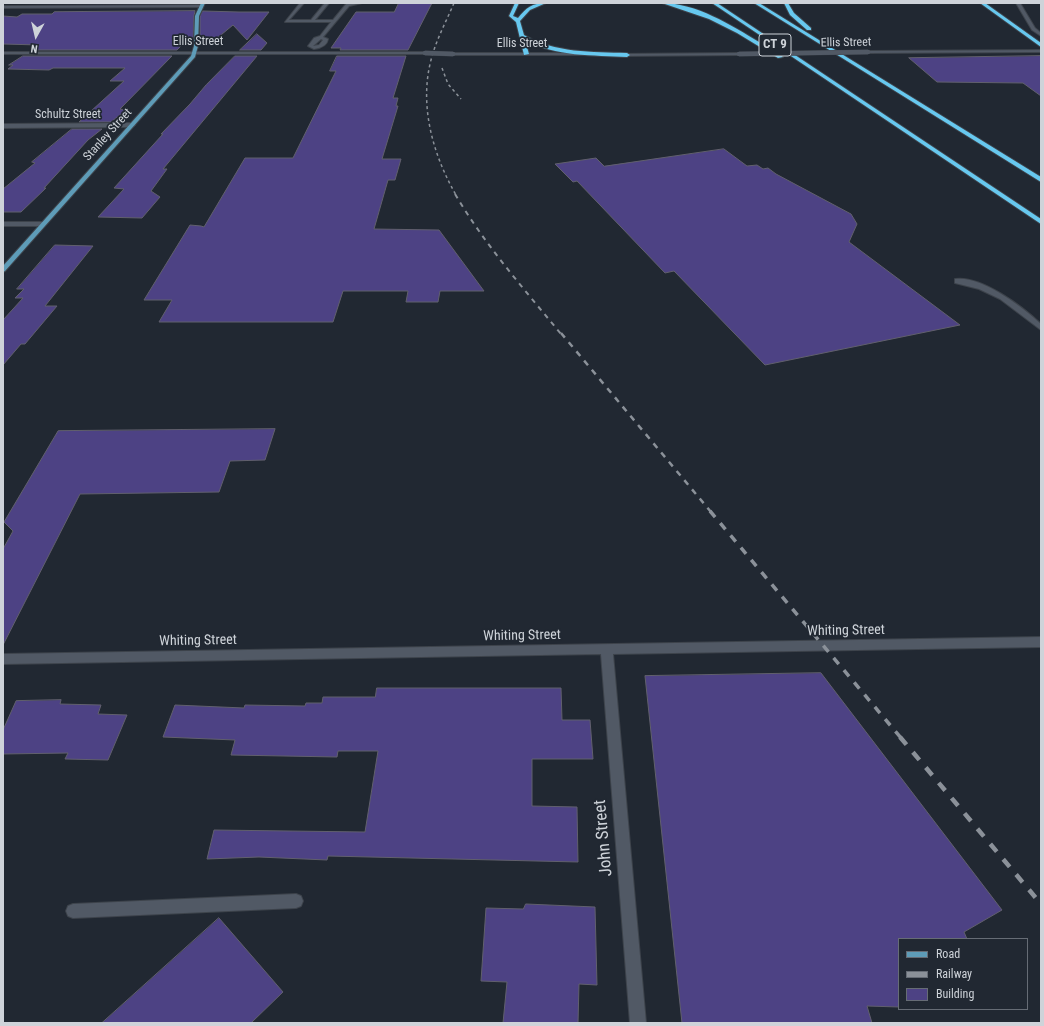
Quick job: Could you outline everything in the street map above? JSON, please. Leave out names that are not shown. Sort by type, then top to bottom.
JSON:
[{"type":"highway","points":[[517,3],[512,11],[512,16],[518,21],[526,54]]},
{"type":"highway","points":[[518,21],[528,9],[544,3]]},
{"type":"highway","points":[[664,3],[690,9],[716,19],[786,61]]},
{"type":"highway","name":"CT 9","points":[[714,3],[1041,222]]},
{"type":"highway","name":"CT 9","points":[[756,3],[1041,180]]},
{"type":"highway","points":[[786,3],[792,14],[813,33],[822,44]]},
{"type":"highway","points":[[982,3],[1041,45]]},
{"type":"highway","points":[[1020,20],[1033,29]]},
{"type":"highway","points":[[522,36],[535,43],[555,49],[627,54]]},
{"type":"highway","points":[[812,76],[836,86]]},
{"type":"main road","points":[[195,52],[196,21],[202,5]]},
{"type":"main road","name":"Stanley Street","points":[[3,270],[188,62],[195,52]]},
{"type":"street","points":[[302,3],[286,20],[334,21]]},
{"type":"street","points":[[312,21],[327,3]]},
{"type":"street","points":[[314,48],[310,46],[316,39],[322,37],[348,4],[360,3]]},
{"type":"street","points":[[1018,3],[1033,29],[1041,35]]},
{"type":"street","points":[[3,7],[202,5]]},
{"type":"street","points":[[310,53],[314,48],[321,46],[326,40],[322,37]]},
{"type":"street","name":"Ellis Street","points":[[3,53],[195,52],[739,54],[1041,51]]},
{"type":"street","name":"Schultz Street","points":[[3,126],[132,125]]},
{"type":"street","points":[[3,224],[44,224]]},
{"type":"street","points":[[958,281],[979,286],[998,295],[1022,310],[1041,328]]},
{"type":"street","name":"Whiting Street","points":[[3,660],[1041,642]]},
{"type":"street","name":"John Street","points":[[607,650],[638,1023]]},
{"type":"street","points":[[73,911],[296,901]]},
{"type":"building","points":[[399,3],[432,3],[408,50],[340,50],[341,48],[331,48],[356,12],[394,12]]},
{"type":"building","points":[[195,11],[193,43],[184,43],[177,50],[31,50],[39,45],[3,44],[3,16],[17,17],[22,14],[52,14],[54,12]]},
{"type":"building","points":[[203,11],[269,12],[247,40],[233,25],[210,44],[200,44],[200,16]]},
{"type":"building","points":[[257,34],[267,43],[261,50],[240,50]]},
{"type":"building","points":[[23,56],[172,56],[120,109],[126,110],[111,122],[79,122],[124,81],[110,81],[125,68],[53,68],[49,70],[8,69],[13,65],[9,65]]},
{"type":"building","points":[[235,56],[257,56],[163,169],[167,169],[151,191],[160,197],[142,218],[98,217],[124,189],[114,188],[163,134],[161,134]]},
{"type":"building","points":[[337,56],[406,56],[393,98],[398,98],[396,106],[398,106],[382,159],[401,159],[395,180],[388,180],[374,229],[439,230],[484,291],[440,291],[438,302],[406,302],[408,291],[343,291],[333,322],[159,322],[172,300],[144,300],[190,225],[204,227],[245,158],[293,158],[336,71],[330,71]]},
{"type":"building","points":[[1041,56],[1041,96],[1023,83],[937,82],[909,58]]},
{"type":"building","points":[[72,129],[102,129],[88,140],[44,188],[46,188],[21,212],[3,212],[3,189],[35,163],[32,162]]},
{"type":"building","points":[[724,149],[747,166],[757,165],[763,169],[768,168],[776,174],[851,214],[857,224],[849,242],[960,325],[765,365],[674,271],[665,273],[577,181],[573,182],[555,164],[596,158],[604,166]]},
{"type":"building","points":[[55,245],[93,246],[45,306],[57,306],[25,344],[21,344],[3,365],[3,320],[23,298],[15,298],[24,289],[17,289]]},
{"type":"building","points":[[275,429],[265,460],[230,461],[219,492],[80,494],[3,645],[3,549],[13,531],[4,522],[58,431]]},
{"type":"building","points":[[821,673],[1002,910],[964,932],[967,938],[898,938],[898,1007],[867,1006],[872,1023],[682,1023],[645,676]]},
{"type":"building","points":[[377,688],[561,688],[562,720],[590,720],[593,759],[532,759],[532,806],[577,807],[578,862],[328,856],[327,860],[259,857],[207,859],[214,830],[365,832],[378,751],[338,751],[337,757],[231,755],[235,740],[163,737],[175,705],[244,708],[245,705],[305,706],[306,703],[322,703],[323,697],[375,697]]},
{"type":"building","points":[[61,700],[60,704],[101,705],[98,714],[127,715],[108,760],[65,759],[68,753],[3,754],[3,730],[16,701]]},
{"type":"building","points":[[526,904],[595,907],[597,985],[579,984],[578,1023],[503,1023],[507,982],[481,981],[486,908],[523,909]]},
{"type":"building","points":[[219,918],[283,992],[251,1023],[102,1023]]},
{"type":"railway","points":[[454,3],[433,53],[428,77],[427,95],[430,130],[441,164],[456,195]]},
{"type":"railway","points":[[442,68],[448,84],[461,99]]},
{"type":"railway","points":[[455,194],[492,249],[561,334]]},
{"type":"railway","points":[[561,333],[711,512]]},
{"type":"railway","points":[[710,511],[901,738]]},
{"type":"railway","points":[[900,737],[1041,904]]}]
